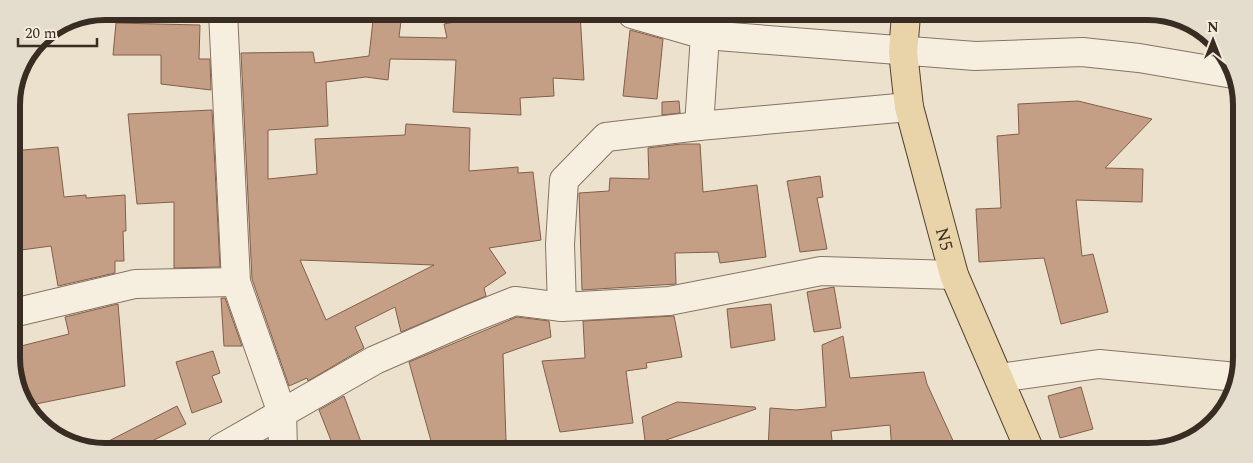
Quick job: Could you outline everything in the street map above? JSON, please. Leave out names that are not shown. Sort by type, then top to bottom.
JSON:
[{"type":"main road","name":"N5","points":[[906,20],[903,52],[909,107],[954,275],[1026,443]]},
{"type":"street","points":[[223,20],[236,282],[282,413],[283,443]]},
{"type":"street","points":[[653,20],[705,35],[903,52],[975,56],[1082,52],[1140,58],[1227,73]]},
{"type":"street","points":[[699,126],[705,35]]},
{"type":"street","points":[[562,307],[560,244],[564,180],[606,137],[699,126],[909,107]]},
{"type":"street","points":[[230,443],[375,360],[515,301],[562,307],[669,301],[821,271],[954,275]]},
{"type":"street","points":[[20,311],[135,284],[236,282]]},
{"type":"street","points":[[998,378],[1099,364],[1231,376]]},
{"type":"building","points":[[373,20],[401,20],[399,37],[447,38],[444,24],[464,20],[580,20],[584,80],[553,78],[554,96],[520,98],[521,115],[453,112],[456,60],[390,59],[388,80],[366,77],[326,82],[328,126],[268,130],[268,179],[317,174],[315,139],[405,135],[406,124],[470,128],[469,171],[518,167],[518,173],[533,172],[541,240],[489,248],[506,273],[484,288],[486,296],[401,332],[395,307],[355,327],[364,348],[308,381],[307,378],[289,386],[252,279],[241,53],[313,52],[315,63],[369,56]],"holes":[[[300,260],[434,265],[326,320]]]},
{"type":"building","points":[[116,23],[200,25],[199,59],[210,59],[211,90],[161,84],[161,55],[113,55]]},
{"type":"building","points":[[630,30],[663,39],[657,99],[623,96]]},
{"type":"building","points":[[679,101],[680,113],[662,115],[662,102]]},
{"type":"building","points":[[1078,101],[1152,119],[1105,168],[1143,169],[1142,202],[1076,200],[1082,256],[1093,254],[1108,312],[1061,324],[1044,258],[979,262],[976,209],[1001,208],[997,136],[1019,134],[1018,104]]},
{"type":"building","points":[[212,110],[220,267],[174,268],[174,202],[137,204],[128,114]]},
{"type":"building","points":[[700,144],[703,192],[757,185],[766,257],[720,263],[718,252],[675,253],[676,284],[582,290],[579,193],[609,191],[610,178],[649,179],[648,148]]},
{"type":"building","points":[[58,147],[64,197],[86,195],[86,198],[125,195],[126,231],[123,231],[124,261],[115,261],[115,273],[58,286],[51,246],[21,250],[20,150]]},
{"type":"building","points":[[820,176],[823,197],[817,198],[827,249],[800,252],[787,181]]},
{"type":"building","points":[[834,287],[841,328],[814,332],[807,292]]},
{"type":"building","points":[[221,298],[225,298],[242,346],[224,346]]},
{"type":"building","points":[[118,304],[125,386],[34,404],[29,396],[23,368],[21,369],[20,346],[69,334],[65,317]]},
{"type":"building","points":[[771,304],[775,340],[731,348],[727,309]]},
{"type":"building","points":[[674,316],[682,357],[646,363],[647,368],[626,371],[633,423],[560,432],[542,361],[585,358],[583,321]]},
{"type":"building","points":[[517,317],[549,321],[551,337],[503,354],[506,440],[491,443],[432,443],[409,362]]},
{"type":"building","points":[[843,336],[850,378],[924,372],[927,384],[954,443],[891,443],[890,425],[831,431],[832,443],[768,443],[770,408],[796,410],[826,407],[822,345]]},
{"type":"building","points":[[213,351],[220,373],[212,376],[222,402],[192,413],[176,362]]},
{"type":"building","points":[[1081,387],[1093,429],[1060,438],[1048,396]]},
{"type":"building","points":[[344,396],[361,442],[332,443],[319,410]]},
{"type":"building","points":[[677,402],[755,407],[756,409],[666,440],[666,443],[645,443],[642,417]]},
{"type":"building","points":[[177,406],[186,424],[148,443],[105,443]]}]
